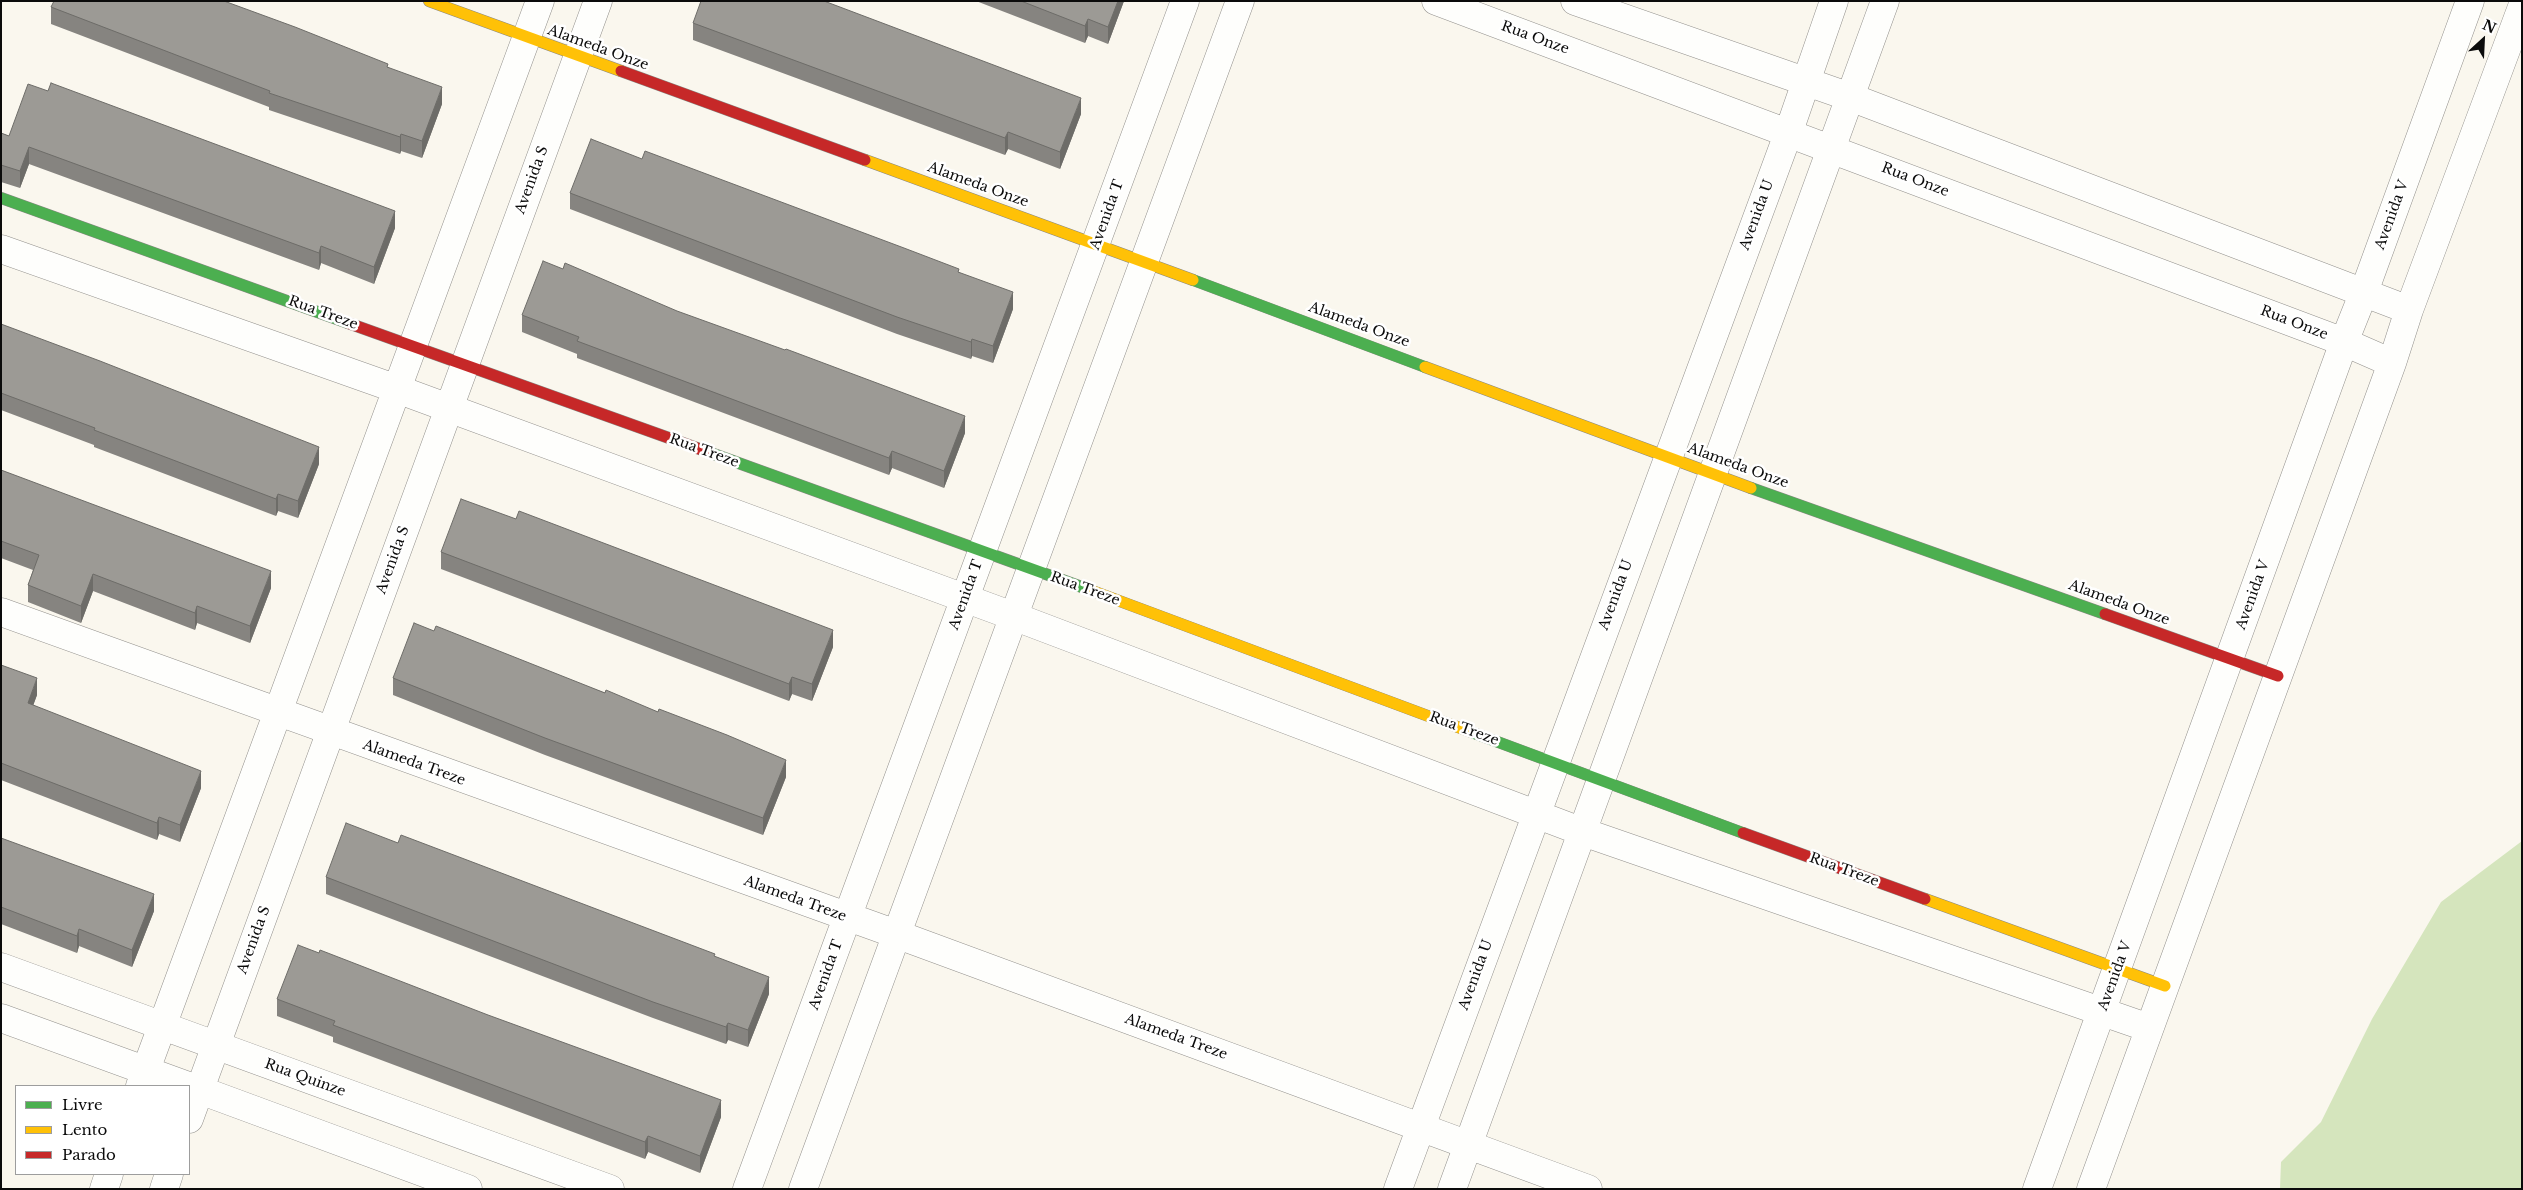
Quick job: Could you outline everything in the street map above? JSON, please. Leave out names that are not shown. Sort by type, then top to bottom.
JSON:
[{"type":"street","name":"Alameda Onze","points":[[429,1],[578,57],[1143,261],[1667,455],[1713,474],[2278,676]]},
{"type":"street","points":[[143,1078],[540,1]]},
{"type":"street","name":"Avenida S","points":[[190,1109],[192,1088],[216,1045],[598,1]]},
{"type":"street","name":"Avenida T","points":[[748,1189],[1185,1]]},
{"type":"street","points":[[803,1189],[1012,616],[1240,1]]},
{"type":"street","name":"Rua Onze","points":[[1436,1],[2344,342],[2392,363]]},
{"type":"street","points":[[1574,1],[1850,96],[2408,310]]},
{"type":"street","name":"Avenida U","points":[[1398,1189],[1667,455],[1788,134],[1834,1]]},
{"type":"street","points":[[1452,1189],[1885,1]]},
{"type":"street","name":"Avenida V","points":[[2038,1189],[2344,342],[2470,1]]},
{"type":"street","points":[[2091,1189],[2392,363],[2408,310],[2522,7]]},
{"type":"street","name":"Rua Treze","points":[[1,198],[1030,568],[1601,782],[2165,986]]},
{"type":"street","points":[[1,249],[397,389],[1012,616],[1583,832],[2149,1028]]},
{"type":"street","name":"Alameda Treze","points":[[1,612],[330,732],[896,934],[1588,1189]]},
{"type":"street","name":"Rua Quinze","points":[[1,966],[610,1189]]},
{"type":"street","points":[[1,1018],[143,1078],[177,1085]]},
{"type":"street","points":[[192,1088],[468,1189]]},
{"type":"street","points":[[104,1189],[109,1175]]},
{"type":"street","points":[[164,1189],[169,1175]]},
{"type":"green space","points":[[2522,841],[2522,1189],[2280,1189],[2281,1162],[2321,1122],[2372,1019],[2441,902]]},
{"type":"building","points":[[54,1],[224,1],[295,27],[388,64],[387,67],[442,87],[422,141],[401,134],[400,137],[269,93],[270,91],[51,7]]},
{"type":"building","points":[[701,1],[824,1],[1081,98],[1060,152],[1008,132],[1005,138],[693,23]]},
{"type":"building","points":[[1021,1],[1118,1],[1108,27],[1088,19],[1085,26]]},
{"type":"building","points":[[51,83],[395,211],[374,267],[321,246],[319,253],[29,147],[20,171],[1,165],[1,133],[9,136],[28,84],[48,91]]},
{"type":"building","points":[[591,139],[642,159],[645,151],[959,269],[958,272],[1013,292],[993,346],[972,339],[971,342],[897,317],[570,193]]},
{"type":"building","points":[[543,261],[563,269],[565,263],[677,311],[786,349],[965,416],[944,471],[892,451],[889,458],[577,341],[579,337],[522,315]]},
{"type":"building","points":[[1,324],[319,447],[298,501],[278,494],[276,499],[1,393]]},
{"type":"building","points":[[1,470],[271,571],[250,626],[197,606],[195,613],[93,574],[81,606],[28,585],[39,555],[1,541]]},
{"type":"building","points":[[461,499],[516,519],[519,511],[833,630],[812,684],[792,677],[789,684],[441,552]]},
{"type":"building","points":[[414,623],[434,631],[436,626],[605,693],[606,690],[658,712],[659,709],[727,735],[786,760],[763,818],[545,738],[393,678]]},
{"type":"building","points":[[1,665],[37,678],[28,703],[201,771],[180,825],[159,817],[157,823],[1,763]]},
{"type":"building","points":[[346,823],[398,843],[401,835],[715,954],[714,956],[769,977],[748,1030],[728,1023],[726,1027],[653,1002],[326,877]]},
{"type":"building","points":[[1,838],[154,894],[132,950],[79,929],[77,936],[1,907]]},
{"type":"building","points":[[298,945],[319,953],[320,950],[488,1015],[721,1100],[700,1156],[648,1136],[645,1142],[333,1025],[335,1021],[277,999]]},
{"type":"traffic: fast","points":[[1,198],[348,323]]},
{"type":"traffic: fast","points":[[1193,280],[1425,367]]},
{"type":"traffic: fast","points":[[708,452],[1090,590]]},
{"type":"traffic: fast","points":[[1751,488],[2105,614]]},
{"type":"traffic: fast","points":[[1471,732],[1743,833]]},
{"type":"traffic: slow","points":[[429,1],[621,71]]},
{"type":"traffic: slow","points":[[865,160],[1193,280]]},
{"type":"traffic: slow","points":[[1425,367],[1751,488]]},
{"type":"traffic: slow","points":[[1090,590],[1471,732]]},
{"type":"traffic: slow","points":[[1925,899],[2165,986]]},
{"type":"traffic: jam","points":[[621,71],[865,160]]},
{"type":"traffic: jam","points":[[348,323],[708,452]]},
{"type":"traffic: jam","points":[[2105,614],[2278,676]]},
{"type":"traffic: jam","points":[[1743,833],[1925,899]]}]
